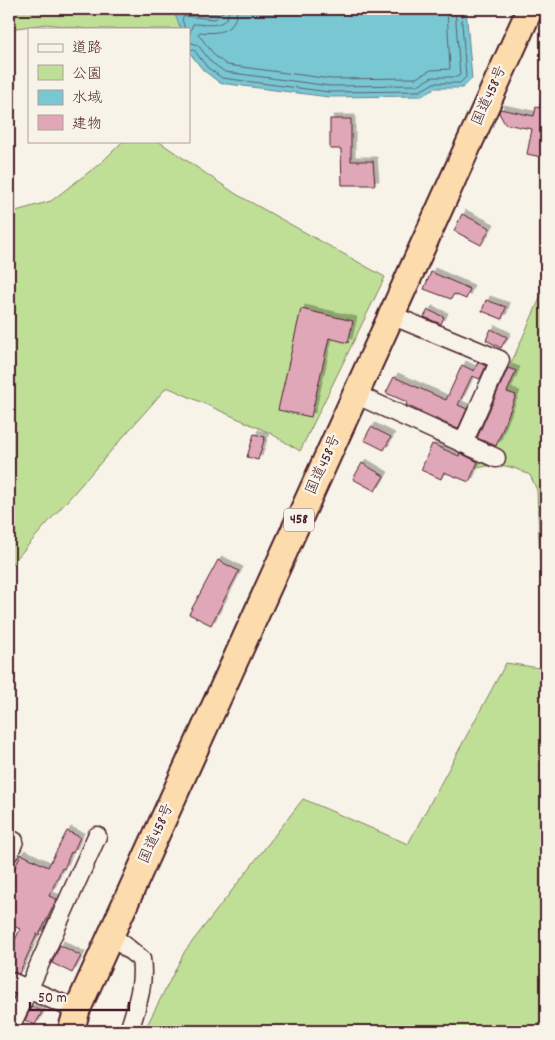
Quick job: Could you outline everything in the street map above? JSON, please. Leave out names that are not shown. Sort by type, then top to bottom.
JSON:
[{"type":"highway","name":"国道458号","points":[[74,1021],[111,935],[530,9]]},
{"type":"street","points":[[391,315],[500,360],[463,443]]},
{"type":"street","points":[[355,394],[496,458]]},
{"type":"street","points":[[9,1029],[96,836]]},
{"type":"street","points":[[111,935],[141,959],[143,972],[140,996],[129,1031]]},
{"type":"street","points":[[9,981],[28,990],[74,1021]]},
{"type":"green space","points":[[9,9],[418,9],[190,29],[79,28],[47,24],[9,29]]},
{"type":"green space","points":[[122,142],[159,142],[236,194],[385,277],[300,451],[270,433],[167,387],[9,567],[9,213],[51,201],[102,162]]},
{"type":"green space","points":[[546,285],[546,596],[541,583],[537,490],[530,475],[514,468],[497,464],[463,471]]},
{"type":"green space","points":[[506,663],[546,669],[546,1031],[144,1031],[185,951],[303,799],[408,844]]},
{"type":"water","points":[[220,9],[466,9],[472,79],[462,88],[435,88],[422,96],[329,97],[220,83],[203,70],[190,53],[190,28],[181,28],[173,10],[214,14]]},
{"type":"building","points":[[536,107],[546,109],[546,129],[541,157],[527,154],[532,129],[505,124],[499,113],[500,109],[534,116]]},
{"type":"building","points":[[330,119],[351,119],[351,161],[373,161],[375,185],[342,185],[341,149],[330,149]]},
{"type":"building","points":[[462,214],[490,228],[481,245],[454,231]]},
{"type":"building","points":[[431,272],[470,289],[466,299],[454,294],[451,299],[424,289]]},
{"type":"building","points":[[486,300],[506,307],[502,319],[482,311]]},
{"type":"building","points":[[301,309],[353,321],[348,343],[329,338],[311,417],[278,410]]},
{"type":"building","points":[[428,310],[444,317],[441,324],[424,317]]},
{"type":"building","points":[[491,329],[507,337],[501,348],[486,340]]},
{"type":"building","points":[[478,362],[486,366],[480,379],[472,376],[458,405],[467,409],[458,429],[406,405],[407,402],[386,393],[394,377],[446,400],[462,365],[474,371]]},
{"type":"building","points":[[508,368],[516,371],[507,392],[516,395],[496,446],[477,438]]},
{"type":"building","points":[[371,427],[391,437],[384,450],[364,440]]},
{"type":"building","points":[[254,434],[265,437],[258,460],[247,457]]},
{"type":"building","points":[[432,444],[459,456],[460,453],[478,462],[469,482],[444,472],[441,479],[421,470]]},
{"type":"building","points":[[362,463],[384,476],[375,491],[353,479]]},
{"type":"building","points":[[218,560],[239,571],[211,625],[189,614]]},
{"type":"building","points":[[67,831],[80,837],[64,869],[62,868],[49,896],[57,899],[39,935],[37,934],[19,974],[9,971],[9,953],[20,929],[9,924],[9,881],[21,854],[48,867]]},
{"type":"building","points":[[60,945],[81,956],[72,973],[52,963]]},
{"type":"building","points":[[32,1006],[42,1012],[35,1025],[25,1020]]}]
